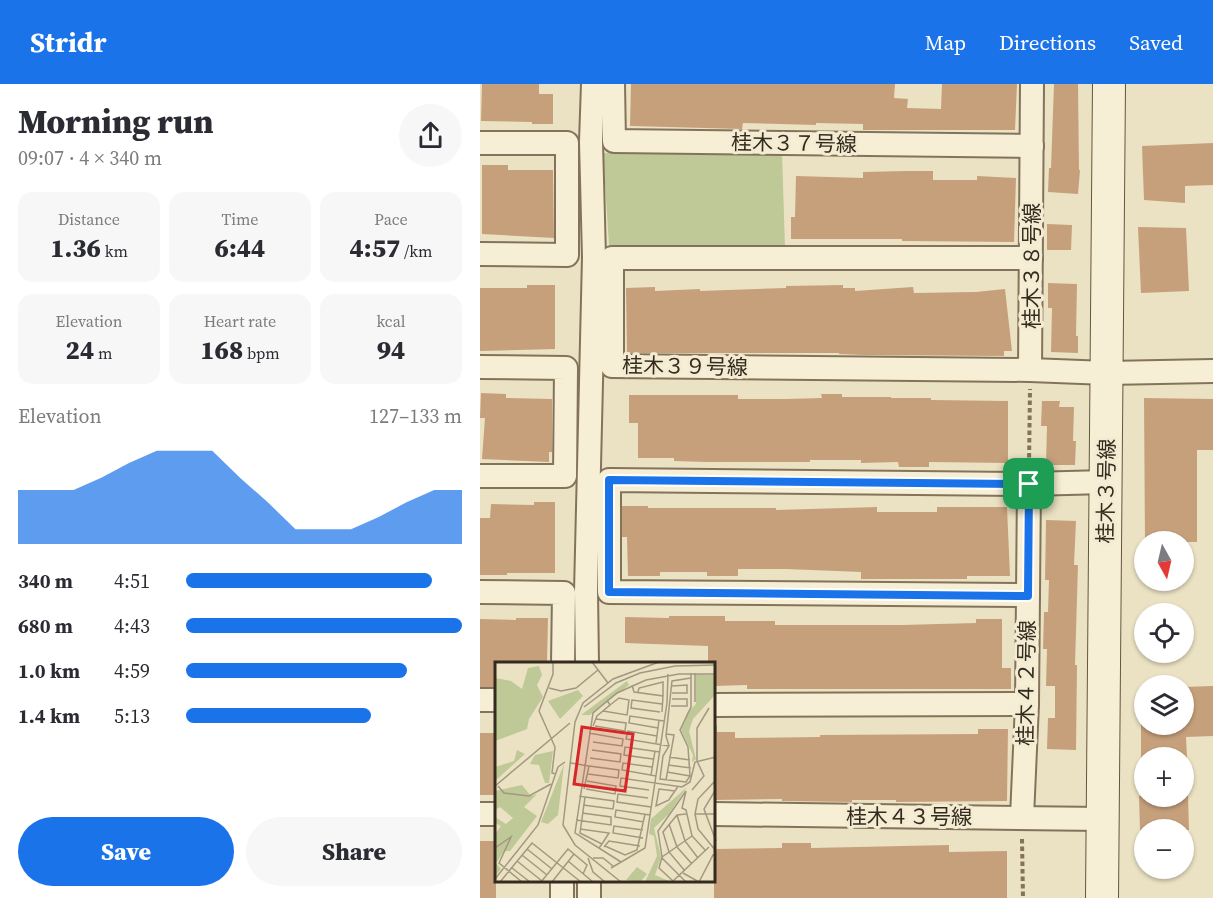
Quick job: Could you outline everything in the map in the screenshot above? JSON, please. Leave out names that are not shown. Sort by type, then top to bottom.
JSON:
[{"type":"street","points":[[587,662],[586,592],[594,257],[591,142],[593,84]]},
{"type":"street","name":"桂木３７号線","points":[[613,84],[614,141],[1032,146]]},
{"type":"street","name":"桂木３８号線","points":[[1030,370],[1032,84]]},
{"type":"street","name":"桂木３号線","points":[[1102,898],[1109,84]]},
{"type":"street","points":[[480,142],[567,143],[567,255],[480,254]]},
{"type":"street","name":"桂木３９号線","points":[[1030,370],[612,366],[612,258],[1031,258]]},
{"type":"street","points":[[480,367],[566,368],[565,476],[480,476]]},
{"type":"street","points":[[1030,370],[1107,373],[1213,371]]},
{"type":"street","points":[[1028,596],[609,592],[609,480],[1029,484],[1106,482]]},
{"type":"street","name":"桂木４２号線","points":[[1022,817],[1027,704],[1029,484]]},
{"type":"street","points":[[480,592],[564,593],[563,662]]},
{"type":"street","points":[[716,705],[1027,704]]},
{"type":"street","name":"桂木４３号線","points":[[716,814],[1103,819]]},
{"type":"path","points":[[1029,484],[1030,370]]},
{"type":"path","points":[[1022,817],[1023,898]]},
{"type":"green space","points":[[603,153],[782,153],[785,248],[609,245]]},
{"type":"building","points":[[482,84],[539,84],[539,94],[553,94],[553,124],[481,121]]},
{"type":"building","points":[[631,84],[895,84],[894,98],[908,99],[907,108],[941,109],[942,84],[1017,84],[1015,130],[863,130],[863,124],[816,123],[816,125],[743,123],[742,129],[630,126]]},
{"type":"building","points":[[1054,84],[1078,84],[1080,170],[1078,194],[1048,192]]},
{"type":"building","points":[[1213,143],[1213,185],[1185,186],[1185,203],[1144,200],[1142,146]]},
{"type":"building","points":[[482,165],[508,165],[508,170],[553,170],[554,238],[482,234]]},
{"type":"building","points":[[933,171],[933,180],[977,180],[977,176],[1016,178],[1014,242],[791,239],[791,217],[795,217],[796,176],[863,178],[863,172]]},
{"type":"building","points":[[1047,224],[1072,225],[1071,250],[1047,250]]},
{"type":"building","points":[[1138,227],[1186,228],[1189,291],[1141,293]]},
{"type":"building","points":[[1048,283],[1077,284],[1078,353],[1051,352],[1052,308],[1048,308]]},
{"type":"building","points":[[527,285],[555,285],[555,349],[480,351],[480,288],[527,288]]},
{"type":"building","points":[[843,285],[843,288],[855,288],[855,291],[913,287],[914,293],[1005,289],[1012,351],[1004,351],[1004,356],[627,353],[626,288],[655,287],[655,291],[700,289],[700,291]]},
{"type":"building","points":[[481,393],[506,394],[506,398],[552,399],[552,452],[549,452],[549,462],[482,459],[485,418],[480,418]]},
{"type":"building","points":[[821,394],[842,394],[842,397],[1008,401],[1008,463],[929,462],[929,467],[899,467],[898,462],[861,463],[861,460],[706,462],[674,461],[674,458],[638,458],[638,423],[629,423],[629,395],[738,395],[738,399],[786,399],[822,398]]},
{"type":"building","points":[[1144,398],[1213,399],[1213,450],[1197,450],[1197,542],[1194,542],[1194,531],[1145,531]]},
{"type":"building","points":[[1042,401],[1060,401],[1059,407],[1074,407],[1075,465],[1046,465],[1047,426],[1041,426]]},
{"type":"building","points":[[534,502],[555,502],[555,573],[480,575],[480,518],[490,518],[491,504],[534,505]]},
{"type":"building","points":[[622,506],[776,508],[776,510],[877,507],[877,512],[937,512],[937,507],[1007,507],[1010,576],[967,576],[967,579],[861,579],[861,572],[738,569],[738,576],[707,576],[707,572],[660,572],[660,576],[628,576],[627,537],[622,537]]},
{"type":"building","points":[[1046,520],[1076,521],[1074,565],[1078,565],[1075,665],[1077,665],[1076,750],[1047,749],[1048,718],[1055,718],[1055,686],[1046,686],[1047,649],[1043,649],[1044,612],[1048,612],[1049,580],[1045,580]]},
{"type":"building","points":[[669,616],[725,616],[725,621],[775,621],[775,625],[902,625],[976,623],[976,619],[1002,619],[1002,668],[1011,668],[1011,689],[747,689],[747,685],[716,686],[716,662],[708,662],[708,646],[625,643],[625,617],[669,618]]},
{"type":"building","points":[[516,618],[548,618],[547,662],[495,662],[495,687],[480,687],[480,619],[516,620]]},
{"type":"building","points":[[1213,686],[1213,736],[1186,737],[1186,747],[1141,747],[1141,735],[1194,735],[1194,687]]},
{"type":"building","points":[[978,729],[1008,729],[1007,801],[716,800],[716,732],[735,732],[735,738],[978,734]]},
{"type":"building","points":[[480,733],[495,733],[495,795],[480,795]]},
{"type":"building","points":[[1139,807],[1188,807],[1189,819],[1140,819]]},
{"type":"building","points":[[480,841],[495,841],[496,898],[480,898]]},
{"type":"building","points":[[782,843],[811,843],[811,848],[949,845],[949,852],[1007,851],[1007,898],[714,898],[716,849],[782,848]]},
{"type":"route","points":[[609,480],[1029,484],[1028,596],[609,592],[609,480]]}]
